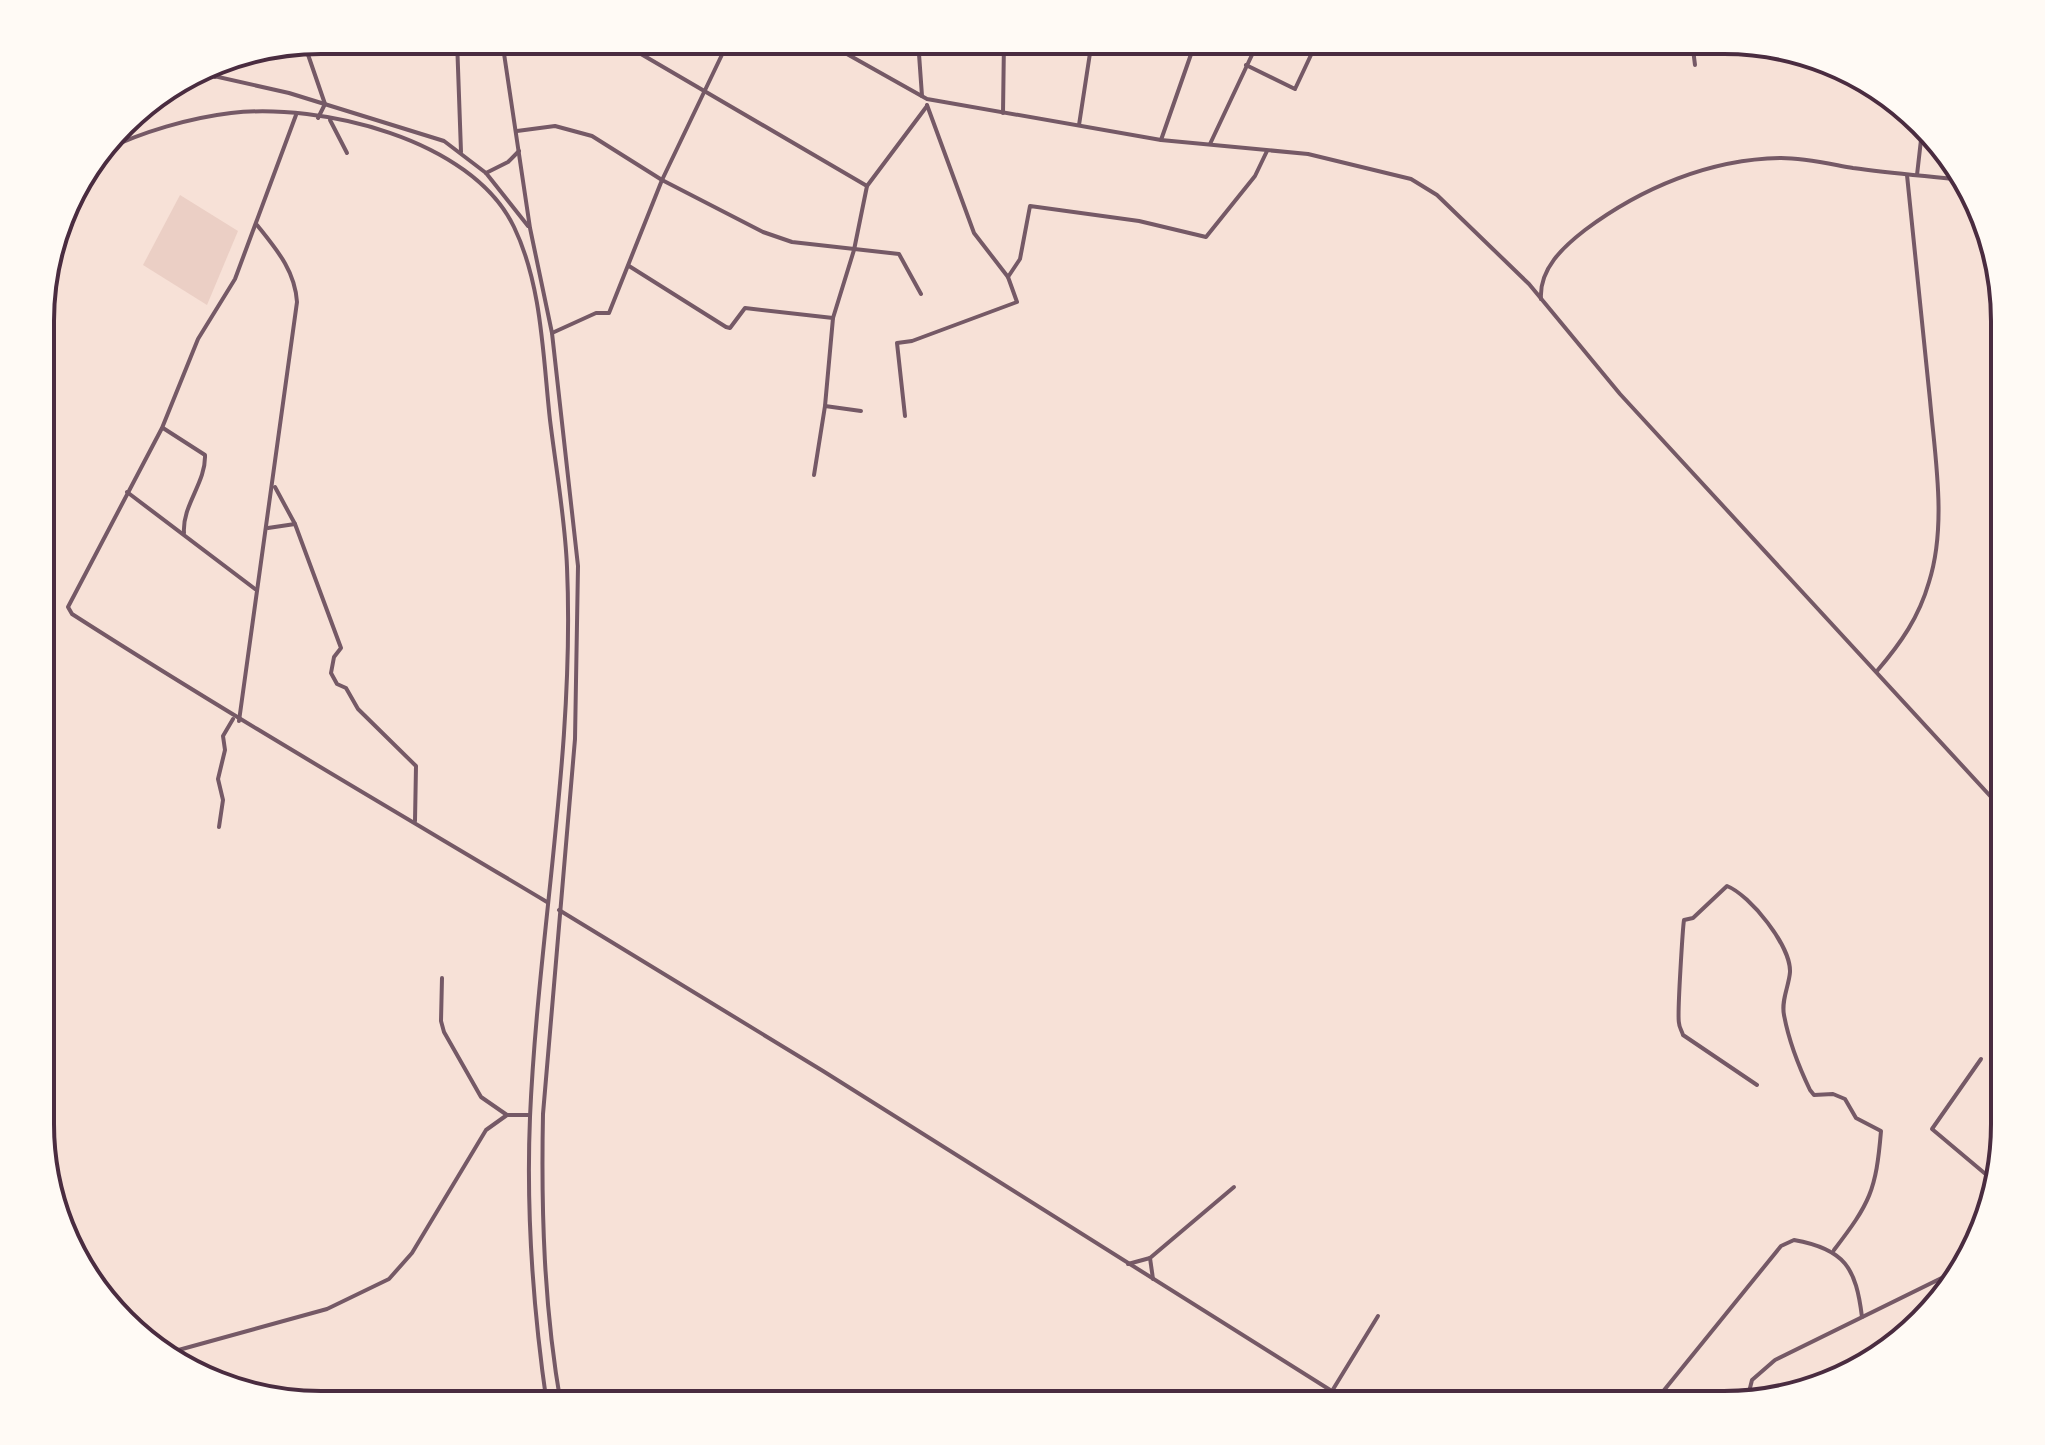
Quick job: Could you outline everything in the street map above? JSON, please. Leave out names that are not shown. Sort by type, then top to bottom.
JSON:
[{"type":"street","points":[[458,54],[461,152]]},
{"type":"street","points":[[504,54],[530,228],[552,333],[578,566],[575,739],[547,1069],[542,1232],[559,1390]]},
{"type":"street","points":[[641,54],[867,186]]},
{"type":"street","points":[[552,333],[596,313],[609,313],[662,180],[722,54]]},
{"type":"street","points":[[847,54],[925,100],[1161,140],[1308,154],[1411,179],[1449,205],[1542,301],[1620,394],[1990,796]]},
{"type":"street","points":[[905,416],[897,343],[912,341],[1017,302],[1008,277],[974,233],[925,100],[920,54]]},
{"type":"street","points":[[1003,113],[1004,54]]},
{"type":"street","points":[[308,55],[325,104],[318,118]]},
{"type":"street","points":[[1079,125],[1090,55]]},
{"type":"street","points":[[1161,140],[1191,55]]},
{"type":"street","points":[[1210,144],[1251,55]]},
{"type":"street","points":[[1246,65],[1295,89],[1311,55]]},
{"type":"street","points":[[1694,55],[1695,65]]},
{"type":"street","points":[[215,77],[425,132],[461,152],[486,173],[511,200],[530,228]]},
{"type":"street","points":[[814,475],[825,406],[833,318],[854,250],[867,186],[925,100]]},
{"type":"street","points":[[124,142],[229,113],[329,119],[385,132],[438,152],[490,193],[519,238],[535,300],[567,568],[562,742],[530,1115],[531,1277],[545,1390]]},
{"type":"street","points":[[296,115],[257,225],[225,298],[198,339],[162,428],[68,603],[70,611],[236,720],[415,821],[547,902]]},
{"type":"street","points":[[329,119],[347,153]]},
{"type":"street","points":[[385,132],[388,122]]},
{"type":"street","points":[[516,131],[555,126],[592,136],[662,180],[763,232],[792,242],[899,254],[921,294]]},
{"type":"street","points":[[1917,175],[1921,141]]},
{"type":"street","points":[[486,173],[508,162],[519,151]]},
{"type":"street","points":[[1008,277],[1020,259],[1030,206],[1139,221],[1206,237],[1255,176],[1267,151]]},
{"type":"street","points":[[1542,301],[1540,288],[1559,253],[1611,211],[1670,182],[1732,163],[1784,158],[1949,179]]},
{"type":"street","points":[[1877,671],[1902,642],[1918,612],[1930,580],[1935,548],[1936,466],[1907,175]]},
{"type":"street","points":[[219,827],[223,800],[218,779],[225,750],[223,736],[236,720],[255,589],[268,528],[297,302],[293,278],[285,261],[257,225]]},
{"type":"street","points":[[629,266],[726,327],[730,328],[745,308],[833,318]]},
{"type":"street","points":[[825,406],[861,411]]},
{"type":"street","points":[[162,428],[205,455],[202,473],[183,517],[184,533]]},
{"type":"street","points":[[274,484],[295,524],[341,648],[334,657],[331,673],[337,684],[346,688],[358,709],[416,766],[415,821]]},
{"type":"street","points":[[126,492],[255,589]]},
{"type":"street","points":[[268,528],[295,524]]},
{"type":"street","points":[[1757,1085],[1683,1035],[1679,1023],[1683,968],[1681,931],[1684,920],[1693,918],[1727,886],[1748,902],[1785,950],[1790,969],[1784,1015],[1794,1056],[1810,1090],[1814,1095],[1833,1094],[1845,1099],[1856,1118],[1881,1131],[1878,1166],[1867,1207],[1834,1250]]},
{"type":"street","points":[[559,910],[823,1071],[1332,1391]]},
{"type":"street","points":[[442,978],[440,1008],[444,1032],[481,1097],[507,1115],[530,1115]]},
{"type":"street","points":[[1981,1059],[1932,1129],[1934,1134],[1986,1175]]},
{"type":"street","points":[[534,1067],[547,1069]]},
{"type":"street","points":[[180,1350],[327,1309],[389,1279],[412,1253],[486,1130],[507,1115]]},
{"type":"street","points":[[1128,1264],[1150,1258],[1234,1187]]},
{"type":"street","points":[[1663,1391],[1781,1246],[1794,1240],[1834,1250],[1858,1283],[1862,1317]]},
{"type":"street","points":[[1150,1258],[1153,1280]]},
{"type":"street","points":[[1750,1389],[1752,1380],[1765,1366],[1941,1278]]},
{"type":"street","points":[[1332,1391],[1378,1316]]},
{"type":"shaded area","points":[[180,195],[238,231],[207,305],[143,265]]}]
